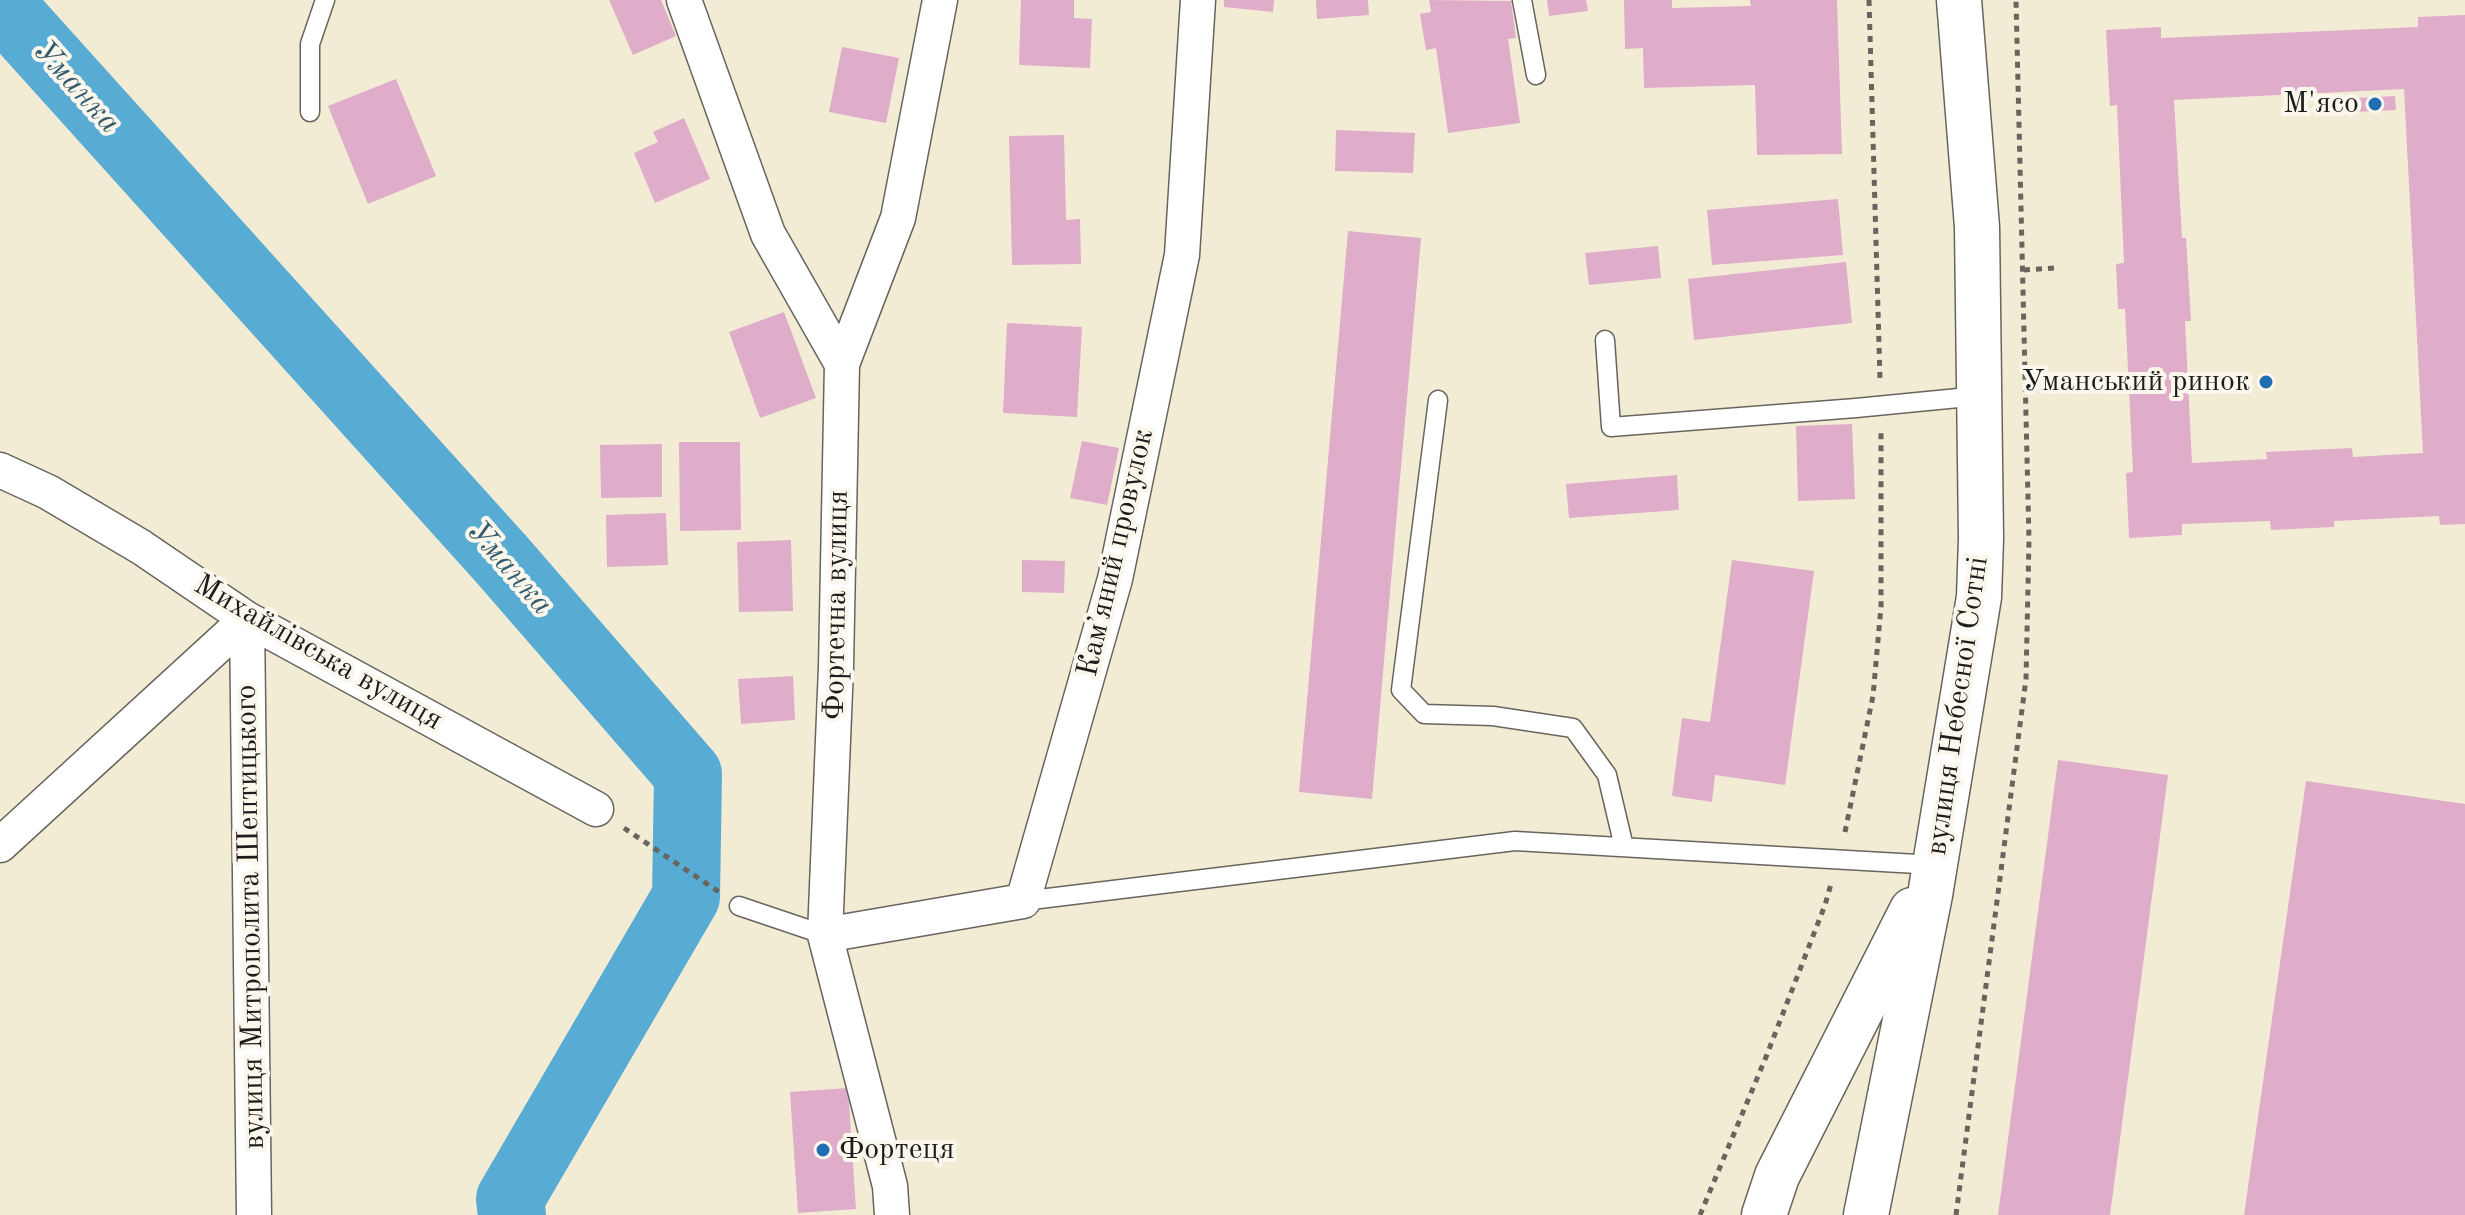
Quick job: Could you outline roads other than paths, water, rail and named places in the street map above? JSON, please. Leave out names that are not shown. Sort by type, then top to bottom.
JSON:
[{"type":"main road","name":"вулиця Небесної Сотні","points":[[1866,1215],[1935,865],[1979,597],[1977,227],[1959,0]]},
{"type":"main road","points":[[1764,1215],[1777,1176],[1935,865]]},
{"type":"street","points":[[684,0],[768,234],[842,364]]},
{"type":"street","name":"Фортечна вулиця","points":[[892,1215],[890,1186],[825,935],[836,667],[842,364],[898,218],[940,0]]},
{"type":"street","name":"Камʼяний провулок","points":[[1023,901],[1115,579],[1182,255],[1198,0]]},
{"type":"street","name":"Михайлівська вулиця","points":[[0,470],[48,492],[141,547],[247,619],[596,809]]},
{"type":"street","points":[[0,845],[247,619]]},
{"type":"street","name":"вулиця Митрополита Шептицького","points":[[247,619],[254,1215]]},
{"type":"street","points":[[825,935],[1023,901]]},
{"type":"lane","points":[[310,112],[310,44],[325,0]]},
{"type":"lane","points":[[1522,0],[1536,75]]},
{"type":"lane","points":[[1605,340],[1611,427],[1979,396]]},
{"type":"lane","points":[[1438,400],[1401,690],[1424,714],[1493,716],[1573,728],[1607,775],[1624,847]]},
{"type":"lane","points":[[1023,901],[1515,841],[1935,865]]},
{"type":"lane","points":[[739,906],[825,935]]},
{"type":"waterway","name":"Уманка","points":[[0,3],[502,560],[688,774],[686,897],[510,1199],[512,1215]]},
{"type":"place","name":"М'ясо","points":[[2375,104]]},
{"type":"place","name":"Уманський ринок","points":[[2266,382]]},
{"type":"place","name":"Фортеця","points":[[823,1150]]}]
